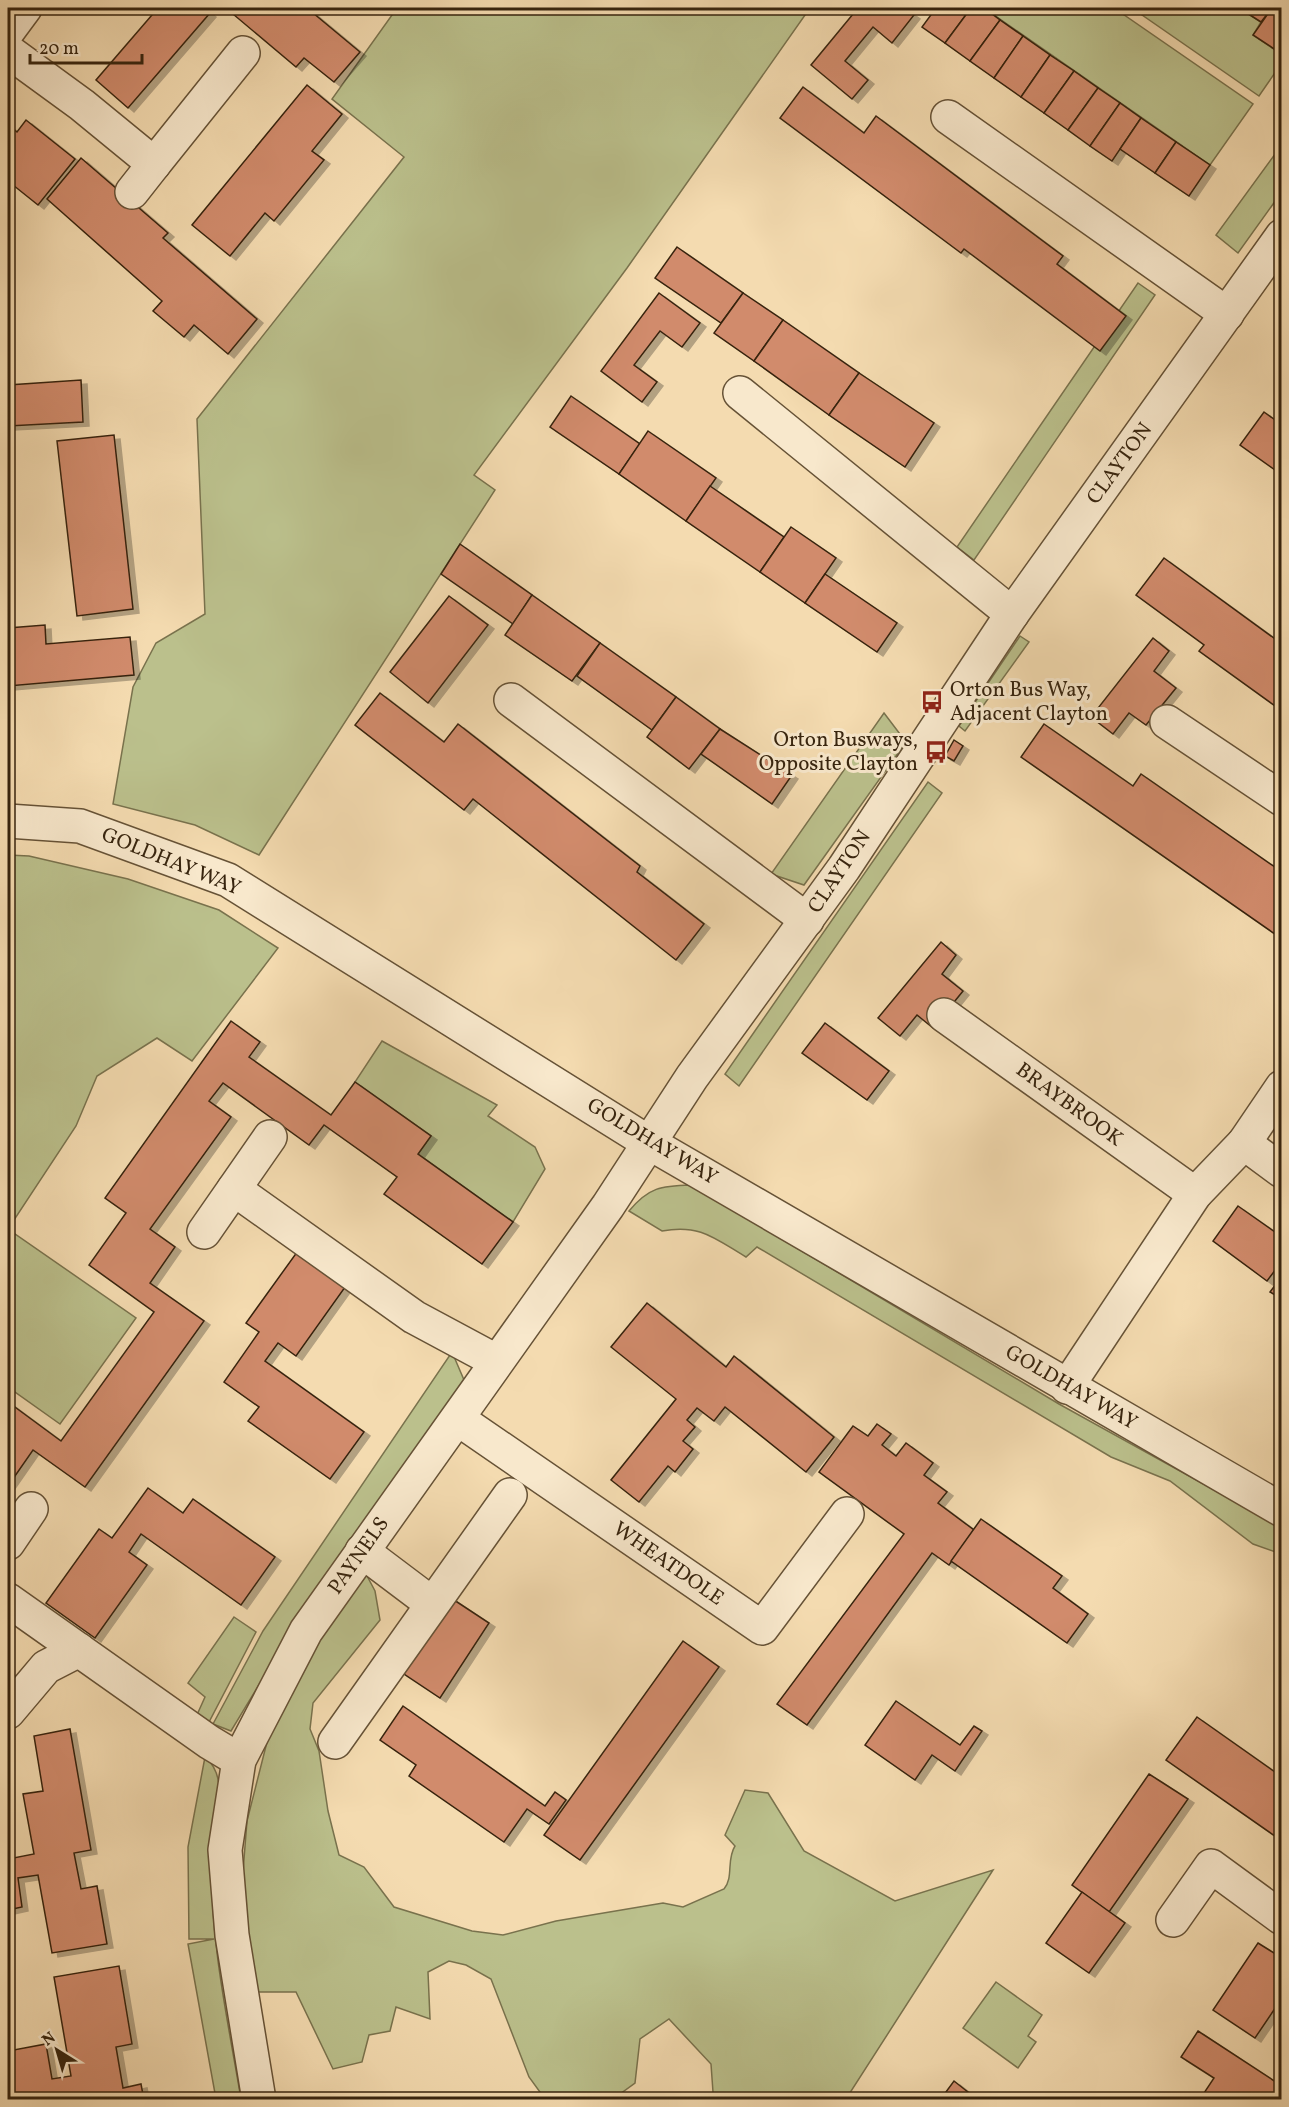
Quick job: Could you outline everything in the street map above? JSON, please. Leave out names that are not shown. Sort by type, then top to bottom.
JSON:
[{"type":"street","points":[[8,31],[26,8]]},
{"type":"street","points":[[8,51],[82,105],[154,164]]},
{"type":"street","points":[[132,192],[243,53]]},
{"type":"street","points":[[948,117],[1227,314]]},
{"type":"street","name":"CLAYTON","points":[[651,1144],[692,1077],[807,920],[1012,614],[1281,236]]},
{"type":"street","points":[[740,393],[1012,614]]},
{"type":"street","name":"CLAYTON","points":[[511,700],[807,920]]},
{"type":"street","points":[[1167,722],[1281,799]]},
{"type":"street","name":"GOLDHAY WAY","points":[[8,821],[80,826],[228,880],[651,1144],[1281,1510]]},
{"type":"street","name":"BRAYBROOK","points":[[944,1015],[1195,1194]]},
{"type":"street","points":[[1067,1387],[1195,1194],[1244,1143],[1281,1087]]},
{"type":"street","points":[[204,1232],[270,1137]]},
{"type":"street","points":[[1244,1143],[1281,1172]]},
{"type":"street","name":"PAYNELS","points":[[259,2100],[232,1935],[225,1850],[239,1760],[306,1631],[651,1144]]},
{"type":"street","points":[[234,1189],[414,1317],[496,1361]]},
{"type":"street","name":"WHEATDOLE","points":[[458,1419],[762,1628],[847,1514]]},
{"type":"street","points":[[335,1742],[510,1495]]},
{"type":"street","points":[[8,1543],[31,1509]]},
{"type":"street","points":[[362,1551],[432,1603]]},
{"type":"street","points":[[8,1600],[239,1760]]},
{"type":"street","points":[[8,1712],[46,1667],[79,1650]]},
{"type":"street","points":[[1173,1920],[1211,1866],[1281,1918]]},
{"type":"green space","points":[[397,8],[810,8],[627,268],[474,475],[495,490],[259,855],[195,825],[113,804],[133,687],[156,643],[205,614],[197,419],[404,157],[332,99]]},
{"type":"green space","points":[[984,8],[1114,8],[1253,104],[1210,165]]},
{"type":"green space","points":[[1132,8],[1239,8],[1261,22],[1253,35],[1281,54],[1281,64],[1259,96]]},
{"type":"green space","points":[[1281,146],[1281,193],[1238,253],[1216,235]]},
{"type":"green space","points":[[1138,283],[1155,295],[974,560],[957,547]]},
{"type":"green space","points":[[1020,636],[1029,642],[965,731],[959,726]]},
{"type":"green space","points":[[884,713],[906,742],[804,885],[771,874]]},
{"type":"green space","points":[[928,782],[942,793],[739,1086],[725,1074]]},
{"type":"green space","points":[[8,855],[29,856],[128,879],[219,910],[278,948],[192,1061],[157,1038],[97,1076],[76,1126],[8,1229]]},
{"type":"green space","points":[[382,1041],[497,1105],[488,1116],[535,1147],[545,1169],[513,1222],[418,1154],[431,1136],[355,1082]]},
{"type":"green space","points":[[691,1185],[1059,1404],[1281,1527],[1281,1554],[1253,1544],[1170,1481],[1111,1457],[757,1247],[746,1257],[706,1234],[687,1229],[662,1231],[629,1211],[649,1192],[656,1189]]},
{"type":"green space","points":[[8,1229],[136,1318],[60,1424],[8,1387]]},
{"type":"green space","points":[[452,1352],[464,1380],[283,1645],[231,1731],[213,1724],[263,1631]]},
{"type":"green space","points":[[366,1574],[375,1591],[380,1620],[313,1703],[310,1729],[319,1751],[328,1811],[339,1855],[364,1867],[394,1907],[472,1931],[503,1935],[556,1921],[663,1903],[683,1907],[724,1889],[727,1884],[732,1851],[735,1846],[725,1835],[745,1790],[768,1793],[804,1851],[895,1901],[993,1870],[846,2099],[706,2099],[713,2092],[711,2064],[669,2019],[640,2039],[635,2083],[613,2099],[545,2099],[529,2077],[491,1979],[466,1965],[449,1961],[428,1972],[430,2019],[396,2007],[390,2031],[369,2035],[362,2062],[333,2069],[296,1992],[256,1992],[241,1897],[247,1821],[267,1742],[278,1708],[318,1639]]},
{"type":"green space","points":[[234,1617],[256,1632],[209,1722],[196,1717],[205,1697],[188,1683]]},
{"type":"green space","points":[[205,1757],[213,1767],[220,1792],[212,1862],[214,1922],[221,1981],[241,2099],[216,2099],[188,1944],[214,1939],[189,1939],[188,1847]]},
{"type":"green space","points":[[996,1982],[1042,2015],[1028,2036],[1036,2042],[1018,2068],[963,2028]]},
{"type":"building","points":[[158,8],[204,8],[210,13],[128,108],[96,80]]},
{"type":"building","points":[[307,8],[360,52],[334,82],[304,58],[296,67],[227,9]]},
{"type":"building","points":[[858,8],[904,8],[914,15],[892,43],[873,27],[845,61],[868,80],[852,99],[811,65]]},
{"type":"building","points":[[922,8],[936,8],[931,14]]},
{"type":"building","points":[[936,8],[971,8],[945,43],[922,27]]},
{"type":"building","points":[[971,8],[984,8],[1000,20],[970,61],[945,43]]},
{"type":"building","points":[[1239,8],[1272,8],[1261,22]]},
{"type":"building","points":[[1272,8],[1282,8],[1282,54],[1253,35]]},
{"type":"building","points":[[1000,20],[1023,36],[994,78],[970,61]]},
{"type":"building","points":[[1023,36],[1050,55],[1021,97],[994,78]]},
{"type":"building","points":[[1050,55],[1074,71],[1044,113],[1021,97]]},
{"type":"building","points":[[1074,71],[1098,88],[1068,130],[1044,113]]},
{"type":"building","points":[[307,85],[342,114],[312,151],[324,160],[274,221],[265,213],[230,256],[192,225]]},
{"type":"building","points":[[803,87],[864,133],[876,116],[1063,256],[1057,264],[1126,316],[1100,351],[964,249],[961,253],[780,118]]},
{"type":"building","points":[[1098,88],[1120,103],[1090,146],[1068,130]]},
{"type":"building","points":[[1120,103],[1141,118],[1112,161],[1090,146]]},
{"type":"building","points":[[1141,118],[1176,142],[1155,173],[1120,149]]},
{"type":"building","points":[[26,120],[75,159],[38,205],[8,181],[8,125],[17,132]]},
{"type":"building","points":[[1176,142],[1210,165],[1189,196],[1155,173]]},
{"type":"building","points":[[81,158],[168,233],[163,238],[257,319],[228,354],[194,325],[184,337],[153,311],[162,301],[47,199]]},
{"type":"building","points":[[677,247],[743,293],[721,323],[655,278]]},
{"type":"building","points":[[659,293],[700,323],[682,347],[660,331],[634,365],[657,382],[642,402],[601,371]]},
{"type":"building","points":[[743,293],[783,320],[754,361],[714,333]]},
{"type":"building","points":[[783,320],[859,373],[829,415],[754,361]]},
{"type":"building","points":[[859,373],[934,423],[905,467],[829,415]]},
{"type":"building","points":[[81,380],[83,422],[8,426],[8,385]]},
{"type":"building","points":[[571,396],[640,444],[619,474],[550,427]]},
{"type":"building","points":[[1264,412],[1282,425],[1282,475],[1240,445]]},
{"type":"building","points":[[648,431],[716,478],[686,521],[619,474]]},
{"type":"building","points":[[114,435],[133,609],[77,616],[57,441]]},
{"type":"building","points":[[710,486],[784,537],[760,572],[686,521]]},
{"type":"building","points":[[791,527],[836,558],[805,603],[760,572]]},
{"type":"building","points":[[460,544],[532,595],[513,624],[441,574]]},
{"type":"building","points":[[1164,558],[1282,644],[1282,711],[1199,651],[1204,645],[1136,595]]},
{"type":"building","points":[[825,574],[897,623],[877,652],[805,603]]},
{"type":"building","points":[[532,595],[600,643],[572,681],[505,635]]},
{"type":"building","points":[[449,596],[488,625],[428,703],[390,672]]},
{"type":"building","points":[[45,625],[46,644],[130,637],[134,675],[8,686],[8,628]]},
{"type":"building","points":[[1153,638],[1169,651],[1154,671],[1176,688],[1146,725],[1129,713],[1113,734],[1091,717]]},
{"type":"building","points":[[600,643],[676,697],[652,730],[577,676]]},
{"type":"building","points":[[380,693],[444,742],[458,724],[640,866],[637,872],[704,924],[676,960],[473,799],[464,810],[355,725]]},
{"type":"building","points":[[676,697],[720,729],[689,769],[647,737]]},
{"type":"building","points":[[1044,724],[1133,786],[1141,774],[1282,872],[1282,882],[1278,887],[1282,890],[1282,939],[1021,757]]},
{"type":"building","points":[[720,729],[792,775],[772,804],[701,754]]},
{"type":"building","points":[[954,740],[963,746],[954,761],[945,756]]},
{"type":"building","points":[[941,942],[956,955],[942,974],[963,991],[933,1028],[917,1015],[900,1036],[878,1018]]},
{"type":"building","points":[[231,1021],[260,1042],[249,1057],[331,1115],[355,1082],[431,1136],[418,1154],[513,1222],[482,1264],[384,1194],[397,1177],[324,1125],[309,1145],[223,1083],[209,1101],[231,1117],[150,1229],[175,1247],[150,1283],[204,1321],[85,1487],[33,1450],[8,1486],[8,1402],[61,1441],[154,1312],[89,1265],[126,1213],[105,1198]]},
{"type":"building","points":[[825,1023],[889,1071],[867,1100],[802,1053]]},
{"type":"building","points":[[1238,1206],[1282,1237],[1282,1261],[1267,1281],[1213,1241]]},
{"type":"building","points":[[300,1248],[348,1283],[296,1356],[278,1343],[265,1361],[364,1432],[330,1479],[248,1421],[259,1407],[224,1382],[259,1332],[246,1323]]},
{"type":"building","points":[[1282,1276],[1282,1299],[1270,1292]]},
{"type":"building","points":[[647,1303],[726,1367],[734,1356],[834,1437],[806,1472],[725,1407],[714,1421],[697,1408],[687,1420],[695,1427],[683,1441],[693,1449],[675,1472],[668,1466],[639,1502],[611,1480],[676,1399],[611,1347]]},
{"type":"building","points":[[877,1424],[891,1434],[882,1445],[896,1456],[906,1443],[933,1463],[924,1475],[947,1492],[938,1503],[974,1530],[949,1565],[932,1553],[807,1725],[777,1704],[904,1534],[819,1472],[853,1426],[868,1436]]},
{"type":"building","points":[[148,1488],[183,1513],[193,1499],[275,1557],[241,1605],[141,1534],[129,1552],[147,1565],[95,1638],[46,1603],[99,1529],[112,1538]]},
{"type":"building","points":[[981,1519],[1062,1576],[1053,1588],[1088,1614],[1067,1643],[951,1561]]},
{"type":"building","points":[[451,1598],[489,1623],[440,1698],[401,1672]]},
{"type":"building","points":[[683,1641],[719,1667],[580,1860],[544,1835]]},
{"type":"building","points":[[896,1701],[960,1745],[974,1726],[982,1731],[955,1771],[932,1755],[915,1780],[865,1745]]},
{"type":"building","points":[[403,1706],[545,1806],[555,1792],[566,1800],[549,1824],[527,1809],[504,1842],[409,1776],[416,1765],[380,1740]]},
{"type":"building","points":[[1197,1717],[1282,1777],[1282,1841],[1166,1760]]},
{"type":"building","points":[[70,1729],[91,1850],[74,1853],[81,1889],[97,1886],[107,1944],[52,1953],[38,1875],[18,1878],[22,1907],[8,1910],[8,1859],[34,1854],[23,1794],[43,1791],[34,1736]]},
{"type":"building","points":[[1149,1774],[1188,1799],[1109,1912],[1072,1885]]},
{"type":"building","points":[[1082,1892],[1125,1923],[1089,1973],[1046,1943]]},
{"type":"building","points":[[1258,1943],[1282,1958],[1282,1998],[1255,2038],[1213,2010]]},
{"type":"building","points":[[119,1966],[132,2044],[116,2047],[123,2088],[141,2084],[144,2100],[82,2100],[81,2094],[50,2100],[8,2100],[8,2051],[46,2044],[52,2079],[71,2076],[54,1977]]},
{"type":"building","points":[[1198,2031],[1282,2086],[1282,2100],[1207,2100],[1202,2096],[1214,2078],[1181,2057]]},
{"type":"building","points":[[954,2081],[978,2100],[940,2100]]},
{"type":"place","name":"Orton Bus Way, Adjacent Clayton","points":[[932,702]]},
{"type":"place","name":"Orton Busways, Opposite Clayton","points":[[936,752]]}]
